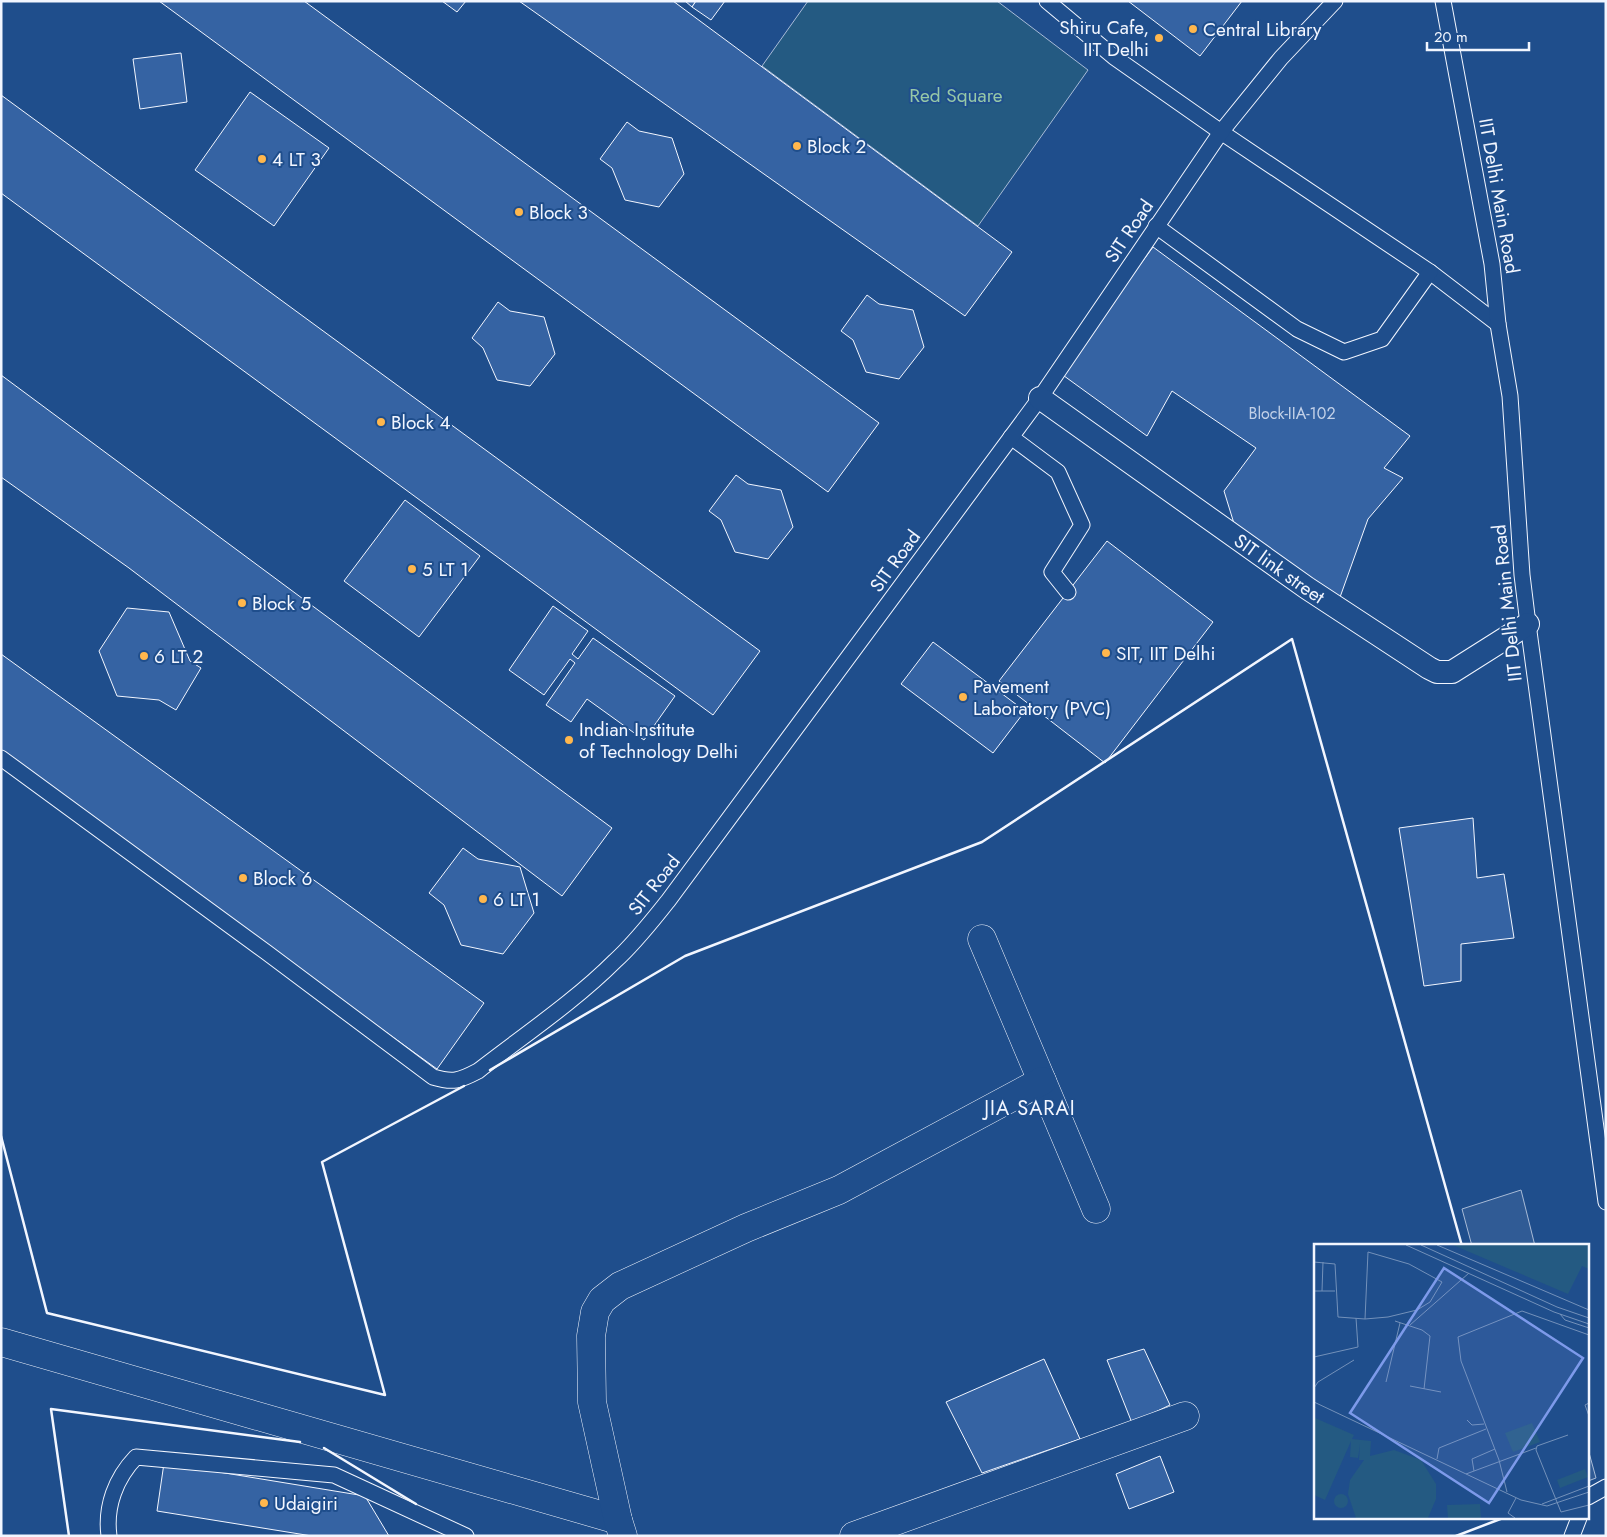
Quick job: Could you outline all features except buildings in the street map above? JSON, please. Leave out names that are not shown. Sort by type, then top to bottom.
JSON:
[{"type":"street","name":"SIT link street","points":[[1040,398],[1307,588],[1429,668],[1452,672],[1528,624]]},
{"type":"street","points":[[982,939],[1096,1209]]},
{"type":"street","points":[[1,1342],[620,1528],[592,1402],[591,1336],[595,1312],[602,1300],[620,1286],[746,1228],[839,1190],[1042,1081]]},
{"type":"street","points":[[854,1536],[1185,1416]]},
{"type":"lane","points":[[1048,1],[1114,57],[1221,132],[1430,272],[1498,324]]},
{"type":"lane","name":"SIT Road","points":[[1,758],[433,1077],[446,1081],[462,1080],[478,1071],[595,980],[642,933],[668,901],[1040,398],[1221,132],[1281,58],[1335,1]]},
{"type":"lane","name":"IIT Delhi Main Road","points":[[1443,1],[1492,264],[1498,324],[1510,396],[1522,575],[1606,1202]]},
{"type":"lane","points":[[1156,226],[1297,329],[1344,352],[1382,339],[1430,272]]},
{"type":"lane","points":[[1011,437],[1058,472],[1082,525],[1052,572],[1068,592]]},
{"type":"lane","points":[[108,1536],[107,1523],[113,1492],[123,1472],[136,1457],[334,1475],[466,1536]]},
{"type":"lane","points":[[1590,1496],[1606,1487]]},
{"type":"lane","points":[[1572,1536],[1578,1520]]},
{"type":"green space","name":"Red Square","points":[[808,1],[997,1],[1088,70],[978,226],[762,66]]},
{"type":"shaded area","points":[[1521,1190],[1534,1244],[1471,1244],[1462,1209]]},
{"type":"shaded area","points":[[1590,1456],[1596,1478],[1590,1480]]},
{"type":"wall","points":[[490,1070],[685,956],[982,842],[1292,639],[1461,1244]]},
{"type":"wall","points":[[1,1136],[47,1313],[385,1395],[322,1162],[464,1086]]},
{"type":"wall","points":[[69,1536],[51,1409],[300,1442]]},
{"type":"wall","points":[[324,1448],[416,1504]]},
{"type":"wall","points":[[1456,1536],[1498,1520]]},
{"type":"place","name":"Central Library","points":[[1193,29]]},
{"type":"place","name":"Shiru Cafe, IIT Delhi","points":[[1159,38]]},
{"type":"place","name":"Block 2","points":[[797,146]]},
{"type":"place","name":"4 LT 3","points":[[262,159]]},
{"type":"place","name":"Block 3","points":[[519,212]]},
{"type":"place","name":"Block 4","points":[[381,422]]},
{"type":"place","name":"5 LT 1","points":[[412,569]]},
{"type":"place","name":"Block 5","points":[[242,603]]},
{"type":"place","name":"SIT, IIT Delhi","points":[[1106,653]]},
{"type":"place","name":"6 LT 2","points":[[144,656]]},
{"type":"place","name":"Pavement Laboratory (PVC)","points":[[963,697]]},
{"type":"place","name":"Indian Institute of Technology Delhi","points":[[569,740]]},
{"type":"place","name":"Block 6","points":[[243,878]]},
{"type":"place","name":"6 LT 1","points":[[483,899]]},
{"type":"place","name":"Udaigiri","points":[[264,1503]]},
{"type":"district","name":"JIA SARAI","points":[[1030,1108]]}]
